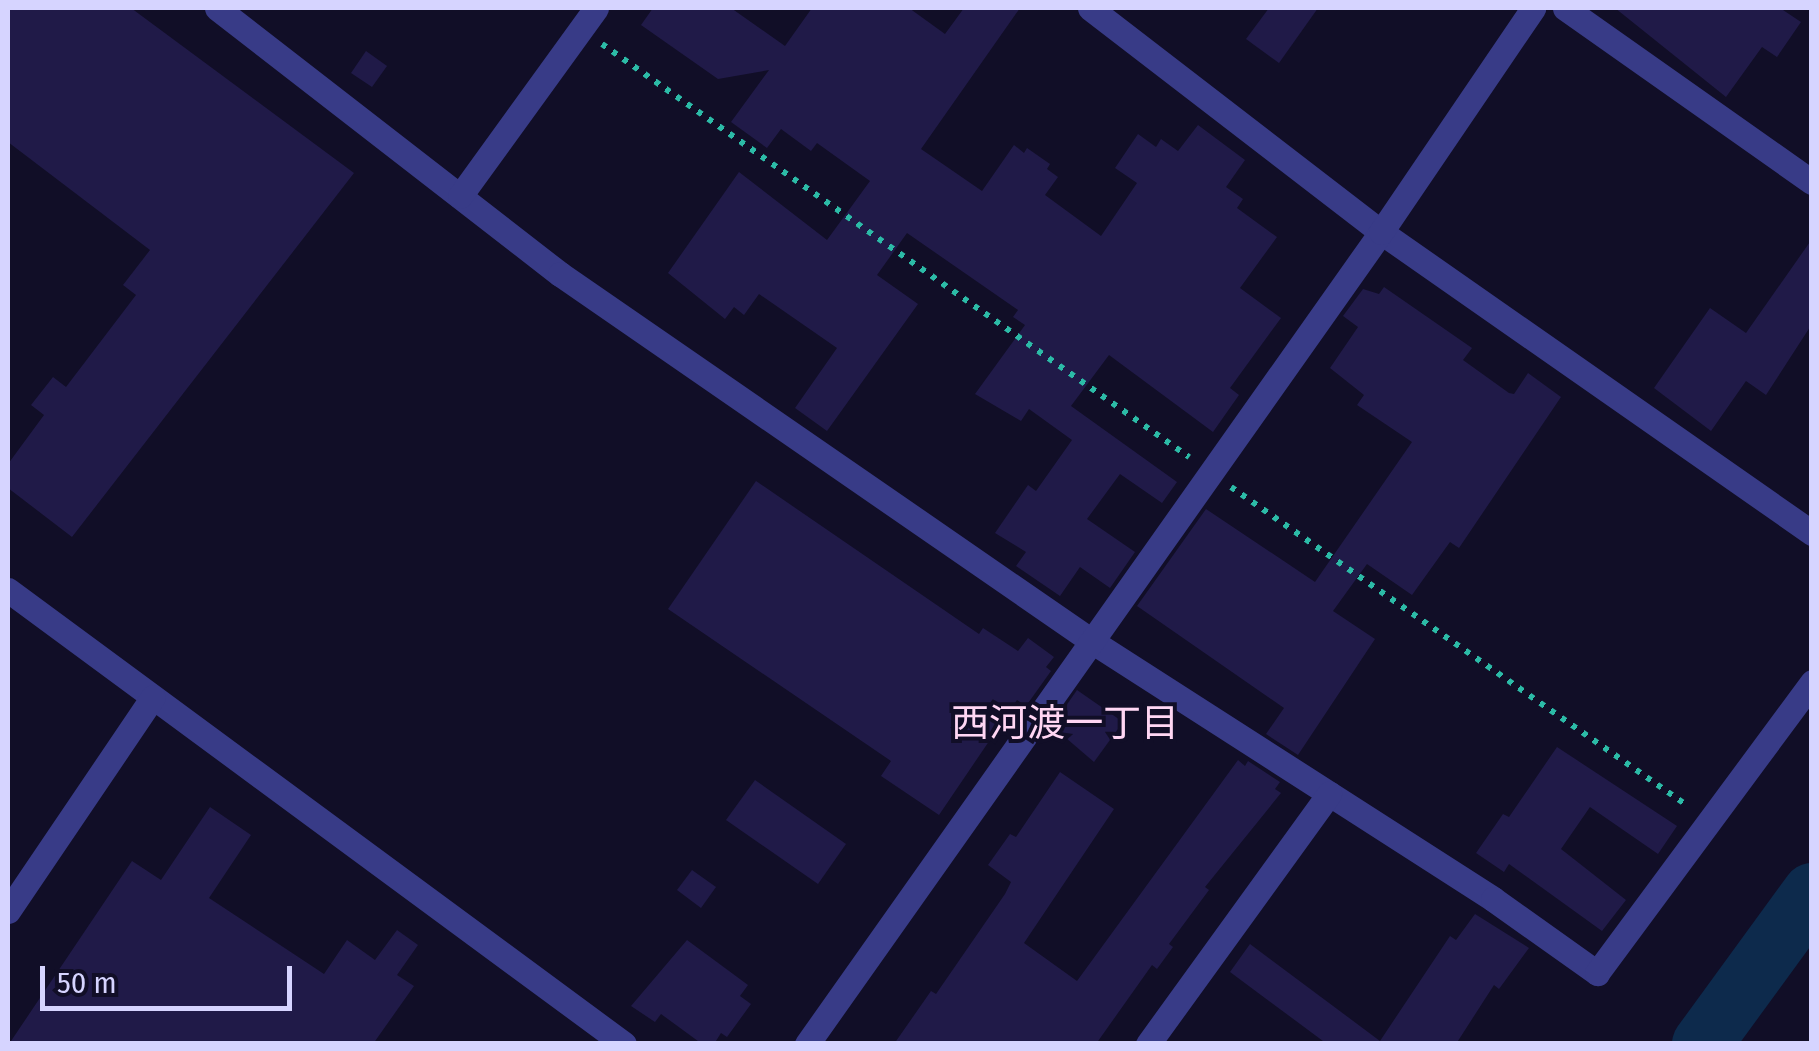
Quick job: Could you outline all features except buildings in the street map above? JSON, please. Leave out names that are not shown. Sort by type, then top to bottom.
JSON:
[{"type":"street","points":[[217,8],[560,274],[1092,642],[1493,899],[1597,973],[1812,682]]},
{"type":"street","points":[[1090,8],[1382,232],[1812,533]]},
{"type":"street","points":[[807,1044],[1382,232],[1533,8]]},
{"type":"street","points":[[1565,8],[1812,182]]},
{"type":"street","points":[[460,196],[588,18]]},
{"type":"street","points":[[8,590],[624,1044]]},
{"type":"street","points":[[8,911],[153,697]]},
{"type":"street","points":[[1148,1044],[1329,794]]},
{"type":"path","points":[[588,18],[1212,473],[1708,821]]},
{"type":"waterway","points":[[1702,1044],[1812,893]]},
{"type":"district","name":"西河渡一丁目","points":[[1065,724]]}]
